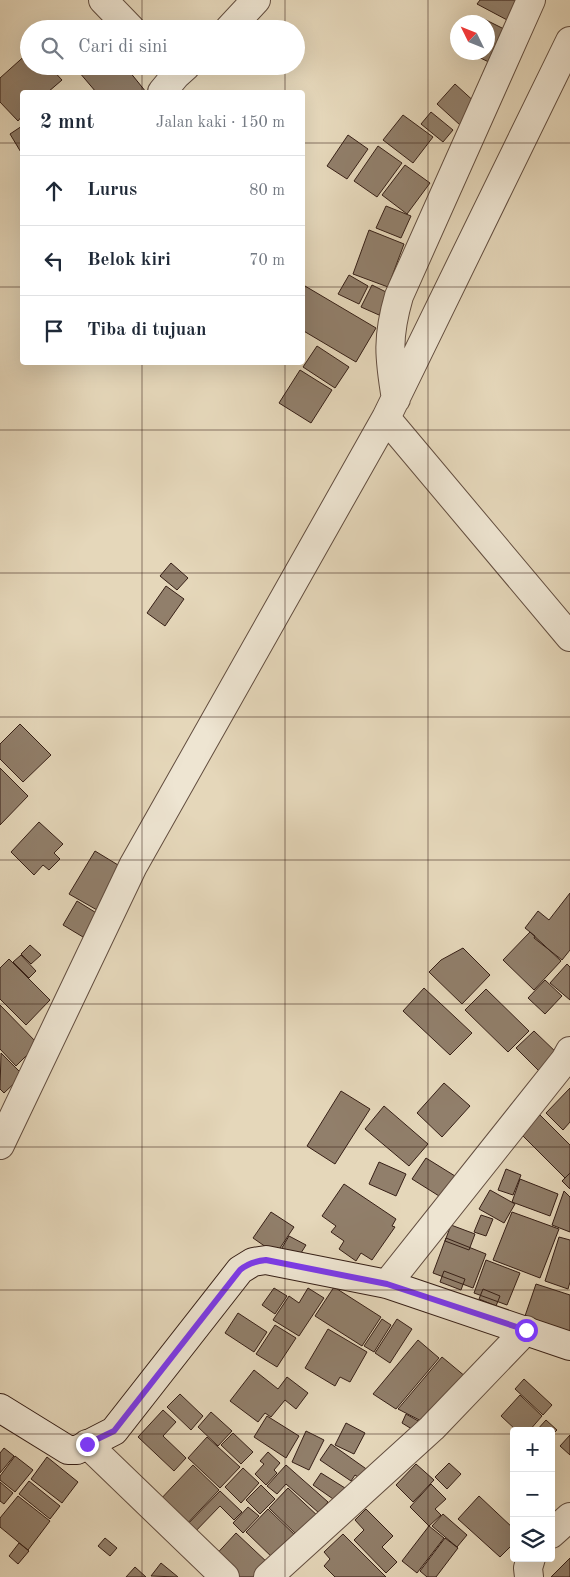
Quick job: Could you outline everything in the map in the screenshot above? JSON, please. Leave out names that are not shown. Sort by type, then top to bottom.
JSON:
[{"type":"street","points":[[103,0],[122,20]]},
{"type":"street","points":[[237,20],[256,0]]},
{"type":"street","points":[[531,0],[399,296],[393,316],[390,339],[391,408],[570,637]]},
{"type":"street","points":[[0,1145],[133,866],[391,408],[570,41]]},
{"type":"street","points":[[387,1284],[568,1059]]},
{"type":"street","points":[[0,1408],[68,1450],[77,1450],[114,1431],[245,1266],[253,1262],[266,1260],[387,1284],[570,1346]]},
{"type":"street","points":[[268,1577],[432,1428],[526,1330]]},
{"type":"street","points":[[87,1444],[225,1577]]},
{"type":"street","points":[[555,1530],[570,1517]]},
{"type":"street","points":[[529,1577],[530,1562]]},
{"type":"building","points":[[480,0],[520,0],[509,21],[477,4]]},
{"type":"building","points":[[495,24],[510,32],[495,65],[485,60],[495,60]]},
{"type":"building","points":[[20,60],[20,75],[57,75],[62,80],[50,90],[20,90],[20,118],[18,121],[0,102],[0,78]]},
{"type":"building","points":[[82,75],[132,75],[144,90],[94,90]]},
{"type":"building","points":[[455,84],[478,105],[460,125],[437,104]]},
{"type":"building","points":[[431,112],[453,130],[443,142],[421,124]]},
{"type":"building","points":[[403,115],[433,137],[413,163],[383,140]]},
{"type":"building","points":[[20,127],[20,151],[10,134]]},
{"type":"building","points":[[348,135],[368,149],[347,179],[327,166]]},
{"type":"building","points":[[378,146],[402,163],[377,197],[354,181]]},
{"type":"building","points":[[405,165],[430,183],[407,214],[382,195]]},
{"type":"building","points":[[386,206],[411,216],[401,238],[376,228]]},
{"type":"building","points":[[369,230],[404,244],[388,287],[353,274]]},
{"type":"building","points":[[349,275],[368,286],[359,304],[338,294]]},
{"type":"building","points":[[372,285],[390,294],[379,315],[361,307]]},
{"type":"building","points":[[305,286],[376,328],[356,362],[305,332]]},
{"type":"building","points":[[317,346],[349,367],[335,388],[303,367]]},
{"type":"building","points":[[300,370],[332,390],[311,423],[279,403]]},
{"type":"building","points":[[171,563],[188,578],[177,590],[160,576]]},
{"type":"building","points":[[166,586],[184,599],[165,626],[147,613]]},
{"type":"building","points":[[20,724],[51,755],[23,782],[0,759],[0,744]]},
{"type":"building","points":[[0,768],[28,796],[0,825]]},
{"type":"building","points":[[39,822],[63,844],[54,853],[60,859],[49,870],[43,865],[34,875],[11,852]]},
{"type":"building","points":[[95,851],[123,868],[97,910],[69,894]]},
{"type":"building","points":[[570,893],[570,950],[562,960],[534,938],[535,936],[525,928],[538,911],[549,920]]},
{"type":"building","points":[[77,901],[98,914],[83,937],[63,925]]},
{"type":"building","points":[[530,932],[561,961],[534,990],[503,960]]},
{"type":"building","points":[[30,945],[41,955],[31,964],[21,954]]},
{"type":"building","points":[[463,948],[490,975],[462,1004],[429,972],[441,960]]},
{"type":"building","points":[[21,955],[36,971],[29,978],[13,962]]},
{"type":"building","points":[[9,959],[50,1000],[26,1025],[0,999],[0,968]]},
{"type":"building","points":[[567,964],[570,967],[570,1000],[550,983]]},
{"type":"building","points":[[545,980],[562,996],[545,1014],[528,998]]},
{"type":"building","points":[[424,988],[472,1033],[450,1055],[403,1011]]},
{"type":"building","points":[[486,989],[529,1031],[508,1052],[465,1010]]},
{"type":"building","points":[[0,1005],[38,1044],[16,1066],[0,1049]]},
{"type":"building","points":[[534,1031],[559,1055],[541,1073],[516,1048]]},
{"type":"building","points":[[1,1053],[23,1075],[4,1093],[0,1089]]},
{"type":"building","points":[[444,1083],[470,1106],[442,1137],[417,1113]]},
{"type":"building","points":[[570,1088],[570,1122],[563,1130],[546,1113]]},
{"type":"building","points":[[341,1091],[370,1109],[335,1164],[307,1146]]},
{"type":"building","points":[[384,1106],[428,1144],[409,1166],[365,1129]]},
{"type":"building","points":[[540,1115],[570,1145],[570,1173],[565,1178],[521,1134]]},
{"type":"building","points":[[426,1158],[455,1176],[448,1187],[447,1201],[412,1179]]},
{"type":"building","points":[[379,1162],[406,1174],[396,1196],[369,1184]]},
{"type":"building","points":[[506,1169],[521,1175],[513,1195],[498,1190]]},
{"type":"building","points":[[570,1173],[570,1189],[562,1181]]},
{"type":"building","points":[[520,1179],[558,1194],[550,1216],[512,1202]]},
{"type":"building","points":[[344,1184],[396,1219],[392,1226],[395,1227],[372,1260],[361,1253],[356,1261],[339,1249],[344,1241],[331,1232],[336,1226],[322,1216]]},
{"type":"building","points":[[490,1190],[515,1204],[504,1223],[479,1209]]},
{"type":"building","points":[[564,1191],[570,1197],[570,1232],[552,1225]]},
{"type":"building","points":[[271,1212],[294,1227],[276,1254],[253,1238]]},
{"type":"building","points":[[512,1212],[559,1229],[540,1278],[493,1260]]},
{"type":"building","points":[[481,1215],[493,1219],[486,1236],[474,1232]]},
{"type":"building","points":[[451,1225],[475,1234],[469,1250],[445,1241]]},
{"type":"building","points":[[289,1236],[306,1245],[301,1253],[280,1251]]},
{"type":"building","points":[[559,1237],[570,1240],[570,1282],[568,1289],[545,1281]]},
{"type":"building","points":[[446,1238],[486,1254],[473,1288],[433,1273]]},
{"type":"building","points":[[486,1260],[520,1273],[507,1305],[474,1293]]},
{"type":"building","points":[[444,1271],[465,1279],[461,1290],[440,1282]]},
{"type":"building","points":[[536,1284],[570,1295],[570,1338],[525,1316]]},
{"type":"building","points":[[334,1287],[381,1317],[362,1346],[315,1316]]},
{"type":"building","points":[[274,1288],[287,1296],[275,1314],[262,1305]]},
{"type":"building","points":[[308,1288],[324,1298],[299,1336],[273,1320],[289,1296],[299,1303]]},
{"type":"building","points":[[483,1289],[500,1296],[496,1306],[479,1299]]},
{"type":"building","points":[[238,1313],[267,1332],[254,1352],[225,1333]]},
{"type":"building","points":[[382,1319],[391,1325],[374,1352],[364,1346]]},
{"type":"building","points":[[397,1319],[412,1329],[390,1363],[375,1353]]},
{"type":"building","points":[[275,1325],[296,1338],[277,1367],[256,1354]]},
{"type":"building","points":[[328,1329],[367,1352],[350,1382],[340,1377],[335,1386],[305,1368]]},
{"type":"building","points":[[418,1340],[439,1358],[396,1409],[373,1394]]},
{"type":"building","points":[[442,1357],[466,1377],[427,1424],[398,1409]]},
{"type":"building","points":[[254,1370],[278,1389],[287,1377],[308,1393],[296,1409],[285,1400],[271,1417],[265,1413],[258,1422],[230,1401]]},
{"type":"building","points":[[524,1379],[552,1405],[543,1415],[515,1389]]},
{"type":"building","points":[[180,1394],[203,1416],[191,1430],[167,1407]]},
{"type":"building","points":[[520,1395],[542,1416],[532,1427],[513,1427],[501,1416]]},
{"type":"building","points":[[163,1410],[176,1422],[163,1436],[186,1458],[174,1471],[138,1437]]},
{"type":"building","points":[[211,1412],[232,1431],[218,1446],[198,1427]]},
{"type":"building","points":[[406,1414],[420,1422],[415,1431],[402,1423]]},
{"type":"building","points":[[267,1416],[299,1436],[286,1458],[254,1437]]},
{"type":"building","points":[[546,1420],[554,1427],[540,1427]]},
{"type":"building","points":[[346,1423],[365,1433],[354,1454],[335,1445]]},
{"type":"building","points":[[306,1431],[324,1440],[309,1470],[292,1462]]},
{"type":"building","points":[[233,1433],[253,1452],[241,1464],[221,1445]]},
{"type":"building","points":[[570,1435],[570,1455],[560,1446]]},
{"type":"building","points":[[207,1437],[240,1467],[220,1488],[188,1458]]},
{"type":"building","points":[[331,1444],[372,1473],[365,1482],[355,1475],[351,1481],[320,1460]]},
{"type":"building","points":[[4,1448],[14,1456],[0,1473],[0,1453]]},
{"type":"building","points":[[268,1452],[280,1463],[274,1470],[277,1473],[266,1485],[255,1474],[264,1464],[260,1461]]},
{"type":"building","points":[[15,1456],[33,1470],[15,1492],[0,1480],[0,1476]]},
{"type":"building","points":[[47,1457],[78,1482],[62,1503],[31,1479]]},
{"type":"building","points":[[449,1463],[461,1474],[447,1489],[435,1477]]},
{"type":"building","points":[[416,1464],[434,1480],[413,1502],[396,1485]]},
{"type":"building","points":[[193,1465],[219,1490],[183,1528],[157,1503]]},
{"type":"building","points":[[286,1465],[328,1502],[319,1513],[286,1484],[277,1494],[267,1486]]},
{"type":"building","points":[[243,1468],[259,1483],[241,1503],[225,1487]]},
{"type":"building","points":[[321,1473],[345,1488],[336,1501],[313,1485]]},
{"type":"building","points":[[29,1481],[60,1506],[50,1519],[19,1494]]},
{"type":"building","points":[[0,1482],[13,1493],[4,1504],[0,1501]]},
{"type":"building","points":[[431,1484],[446,1499],[435,1509],[441,1515],[429,1526],[410,1507]]},
{"type":"building","points":[[261,1485],[275,1499],[260,1514],[246,1500]]},
{"type":"building","points":[[288,1488],[320,1518],[300,1538],[269,1508]]},
{"type":"building","points":[[220,1491],[242,1512],[234,1520],[220,1506],[190,1537],[183,1529]]},
{"type":"building","points":[[18,1496],[50,1521],[28,1550],[0,1527],[0,1518]]},
{"type":"building","points":[[479,1496],[510,1525],[510,1547],[500,1557],[458,1519]]},
{"type":"building","points":[[248,1507],[259,1516],[243,1533],[233,1523]]},
{"type":"building","points":[[268,1509],[298,1538],[276,1561],[246,1532]]},
{"type":"building","points":[[366,1509],[393,1536],[382,1547],[397,1562],[386,1573],[354,1540],[364,1530],[355,1520]]},
{"type":"building","points":[[443,1514],[467,1535],[457,1547],[432,1526]]},
{"type":"building","points":[[429,1526],[444,1538],[417,1573],[402,1561]]},
{"type":"building","points":[[236,1533],[269,1564],[257,1577],[229,1577],[211,1560]]},
{"type":"building","points":[[343,1534],[386,1577],[335,1577],[324,1566],[330,1559],[324,1552]]},
{"type":"building","points":[[105,1538],[117,1548],[110,1556],[98,1546]]},
{"type":"building","points":[[445,1538],[458,1548],[436,1577],[427,1577],[420,1571]]},
{"type":"building","points":[[19,1543],[29,1551],[18,1564],[9,1556]]},
{"type":"building","points":[[570,1558],[570,1577],[551,1577]]},
{"type":"building","points":[[161,1563],[178,1577],[151,1576]]},
{"type":"building","points":[[135,1567],[146,1577],[126,1577]]},
{"type":"route","points":[[87,1444],[114,1431],[240,1270],[259,1260],[387,1284],[526,1330]]}]
